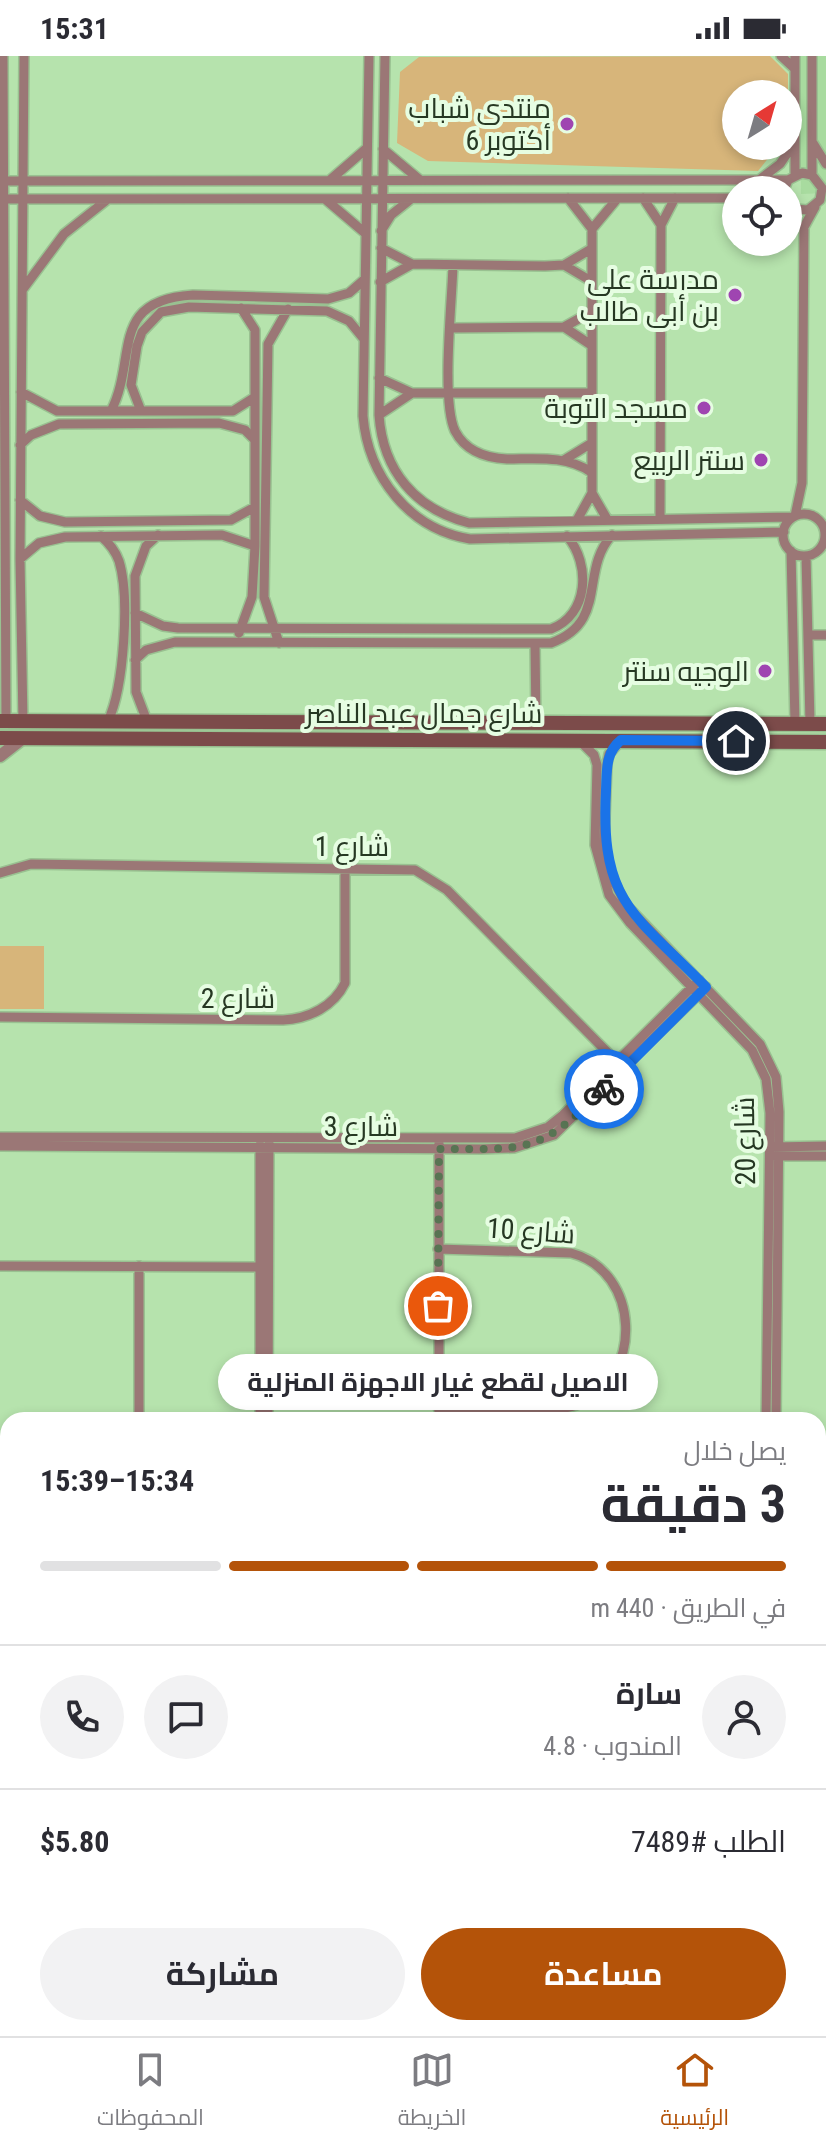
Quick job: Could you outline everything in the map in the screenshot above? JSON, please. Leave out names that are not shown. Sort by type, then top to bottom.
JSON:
[{"type":"main road","name":"شارع جمال عبد الناصر","points":[[3,721],[826,724]]},
{"type":"main road","points":[[401,740],[397,731],[402,722]]},
{"type":"main road","points":[[365,723],[372,732],[367,740]]},
{"type":"main road","name":"شارع جمال عبد الناصر","points":[[0,738],[826,742]]},
{"type":"street","points":[[3,56],[3,721]]},
{"type":"street","points":[[23,721],[20,445],[24,56]]},
{"type":"street","points":[[385,56],[379,415],[383,442],[393,469],[404,485],[433,510],[469,523],[818,517]]},
{"type":"street","points":[[385,67],[395,56]]},
{"type":"street","points":[[781,56],[795,69]]},
{"type":"street","points":[[795,56],[795,80]]},
{"type":"street","points":[[804,227],[820,203],[812,142],[812,56]]},
{"type":"street","points":[[367,58],[365,436],[379,474],[403,505],[434,527],[454,536],[784,532]]},
{"type":"street","points":[[812,142],[826,164]]},
{"type":"street","points":[[330,180],[367,148]]},
{"type":"street","points":[[383,149],[420,180]]},
{"type":"street","points":[[764,176],[783,160]]},
{"type":"street","points":[[1,181],[722,180]]},
{"type":"street","points":[[22,292],[54,245],[109,198]]},
{"type":"street","points":[[322,198],[346,213],[365,233]]},
{"type":"street","points":[[568,198],[592,229]]},
{"type":"street","points":[[643,198],[661,225]]},
{"type":"street","points":[[660,518],[661,225],[675,198]]},
{"type":"street","points":[[1,199],[722,198]]},
{"type":"street","points":[[381,231],[391,215],[411,199]]},
{"type":"street","points":[[607,519],[592,493],[591,249],[592,229],[617,199]]},
{"type":"street","points":[[784,532],[794,517],[802,483],[802,224]]},
{"type":"street","points":[[381,248],[412,264],[453,265],[564,265],[591,249]]},
{"type":"street","points":[[380,282],[412,264]]},
{"type":"street","points":[[453,265],[449,394],[455,431],[473,451],[495,458],[564,460],[591,472]]},
{"type":"street","points":[[564,265],[591,281]]},
{"type":"street","points":[[111,411],[131,326],[141,313],[171,296],[328,299],[349,293],[365,279]]},
{"type":"street","points":[[327,311],[333,305],[328,299]]},
{"type":"street","points":[[141,411],[132,395],[132,376],[142,332],[161,312],[175,307],[327,311],[349,321],[364,339]]},
{"type":"street","points":[[235,642],[252,597],[255,546],[256,343],[250,318],[241,308]]},
{"type":"street","points":[[279,643],[264,597],[268,344],[288,309]]},
{"type":"street","points":[[452,328],[564,327],[591,312]]},
{"type":"street","points":[[564,327],[591,345]]},
{"type":"street","points":[[256,343],[262,338],[268,344]]},
{"type":"street","points":[[121,374],[128,380],[132,376]]},
{"type":"street","points":[[379,378],[389,386],[412,393],[590,393]]},
{"type":"street","points":[[21,392],[57,411],[220,412],[233,411],[255,397]]},
{"type":"street","points":[[379,415],[412,393]]},
{"type":"street","points":[[57,411],[52,418],[59,424]]},
{"type":"street","points":[[219,423],[225,418],[220,412]]},
{"type":"street","points":[[20,445],[44,428],[59,424],[219,423],[245,430],[255,440]]},
{"type":"street","points":[[564,460],[590,444]]},
{"type":"street","points":[[791,551],[806,556],[818,550],[826,532],[802,483]]},
{"type":"street","points":[[577,520],[592,493]]},
{"type":"street","points":[[20,500],[40,516],[65,522],[221,520],[240,518],[255,507]]},
{"type":"street","points":[[221,520],[227,529],[222,535]]},
{"type":"street","points":[[65,522],[59,529],[65,537]]},
{"type":"street","points":[[784,532],[791,551],[795,723]]},
{"type":"street","points":[[147,721],[136,692],[135,576],[146,546],[158,535]]},
{"type":"street","points":[[20,559],[39,543],[65,537],[222,535],[255,546]]},
{"type":"street","points":[[123,667],[129,672],[160,643],[535,644],[567,638],[587,613],[600,552],[612,535]]},
{"type":"street","points":[[101,536],[112,546],[122,576],[123,667],[120,690],[108,721]]},
{"type":"street","points":[[135,613],[163,626],[551,629],[570,617],[582,582],[580,556],[567,536]]},
{"type":"street","points":[[806,556],[810,723]]},
{"type":"street","points":[[122,576],[128,572],[135,576]]},
{"type":"street","points":[[582,582],[589,579],[594,584]]},
{"type":"street","points":[[252,597],[258,603],[264,597]]},
{"type":"street","points":[[808,635],[826,635]]},
{"type":"street","points":[[535,644],[536,722]]},
{"type":"street","points":[[0,756],[23,738]]},
{"type":"street","name":"شارع 20","points":[[577,740],[587,746],[597,765],[595,845],[604,885],[618,911],[748,1030],[770,1059],[778,1094],[766,1412]]},
{"type":"street","name":"شارع 20","points":[[621,740],[609,754],[607,764],[604,844],[611,876],[626,905],[699,986]]},
{"type":"street","name":"شارع 1","points":[[0,873],[31,864],[396,867],[432,877],[620,1065]]},
{"type":"street","name":"شارع 2","points":[[0,1017],[283,1020],[316,1011],[338,996],[345,983],[345,867]]},
{"type":"street","name":"شارع 3","points":[[0,1137],[439,1145],[515,1138],[548,1127],[620,1065],[699,986]]},
{"type":"street","points":[[264,1143],[268,1412]]},
{"type":"street","name":"شارع 3","points":[[0,1146],[264,1143]]},
{"type":"street","points":[[438,1412],[439,1145]]},
{"type":"street","points":[[774,1152],[826,1146]]},
{"type":"street","points":[[774,1152],[826,1156]]},
{"type":"street","name":"شارع 20","points":[[774,1152],[776,1412]]},
{"type":"street","name":"شارع 10","points":[[438,1249],[571,1253],[587,1257],[610,1274],[618,1286],[623,1301],[624,1344],[619,1363],[607,1383],[578,1405],[555,1408],[438,1408]]},
{"type":"street","points":[[0,1266],[265,1267]]},
{"type":"street","points":[[139,1266],[139,1412]]},
{"type":"street","points":[[260,1412],[265,1267]]},
{"type":"shaded area","name":"منتدى شباب 6 أكتوبر","points":[[770,56],[788,74],[788,80],[722,80],[722,160],[767,160],[758,171],[428,161],[397,143],[400,72],[419,57]]},
{"type":"shaded area","points":[[800,56],[826,56],[826,193],[802,194]]},
{"type":"shaded area","points":[[0,946],[44,946],[44,1009],[0,1009]]},
{"type":"way so far","points":[[438,1306],[439,1149],[514,1148],[535,1144],[554,1135],[604,1089]]},
{"type":"place","name":"منتدى شباب 6 أكتوبر","points":[[567,124]]},
{"type":"place","name":"مدرسة على بن أبى طالب","points":[[735,295]]},
{"type":"place","name":"مسجد التوبة","points":[[704,408]]},
{"type":"place","name":"سنتر الربيع","points":[[761,460]]},
{"type":"place","name":"الوجيه سنتر","points":[[765,671]]},
{"type":"place","name":"الاصيل لقطع غيار الاجهزة المنزلية","points":[[438,1306]]},
{"type":"route","points":[[604,1089],[706,987],[648,929],[617,891],[604,844],[609,754],[621,740],[736,741]]}]
